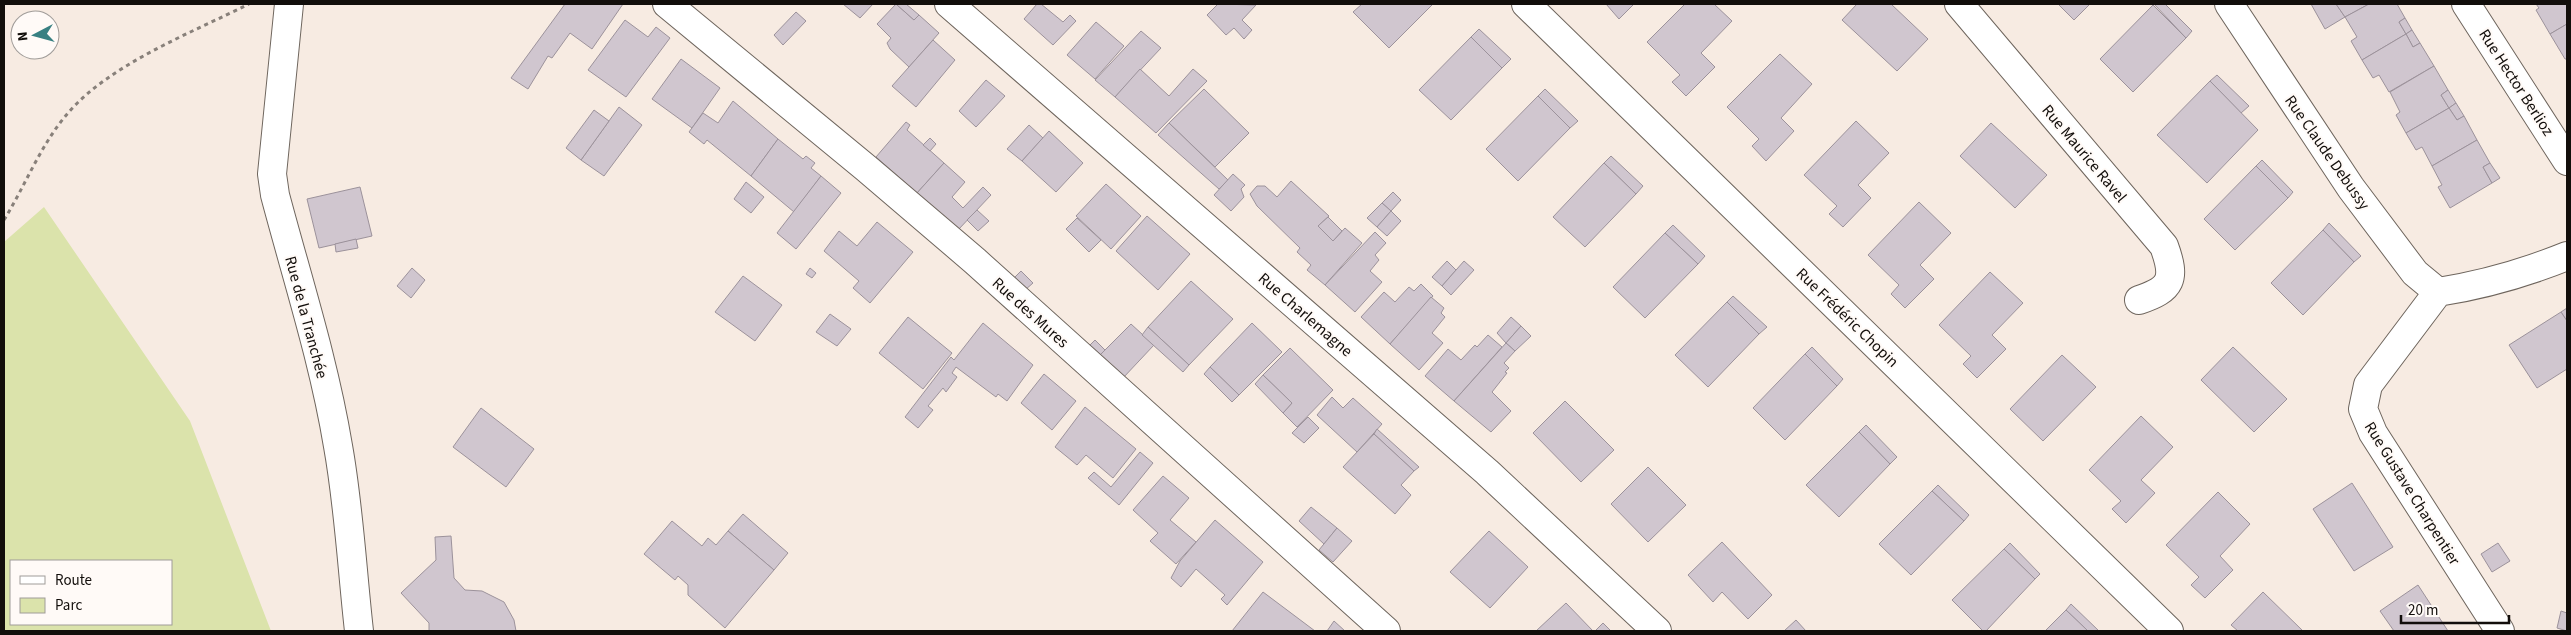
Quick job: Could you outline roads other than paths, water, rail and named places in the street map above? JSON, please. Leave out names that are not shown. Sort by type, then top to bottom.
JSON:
[{"type":"street","name":"Rue de la Tranchée","points":[[289,4],[272,174],[274,195],[322,370],[338,444],[347,498],[358,631]]},
{"type":"street","name":"Rue des Mures","points":[[667,4],[866,168],[975,262],[1386,631]]},
{"type":"street","name":"Rue Charlemagne","points":[[949,4],[1487,472],[1657,631]]},
{"type":"street","name":"Rue Frédéric Chopin","points":[[1526,4],[2169,631]]},
{"type":"street","name":"Rue Maurice Ravel","points":[[1959,4],[2164,246],[2169,259],[2170,274],[2166,285],[2161,293],[2139,300]]},
{"type":"street","name":"Rue Claude Debussy","points":[[2230,4],[2351,188],[2416,273],[2438,292]]},
{"type":"street","name":"Rue Hector Berlioz","points":[[2466,4],[2567,161]]},
{"type":"street","points":[[2438,292],[2464,288],[2524,273],[2567,256]]},
{"type":"street","name":"Rue Gustave Charpentier","points":[[2438,292],[2368,385],[2363,409],[2373,433],[2500,631]]}]
